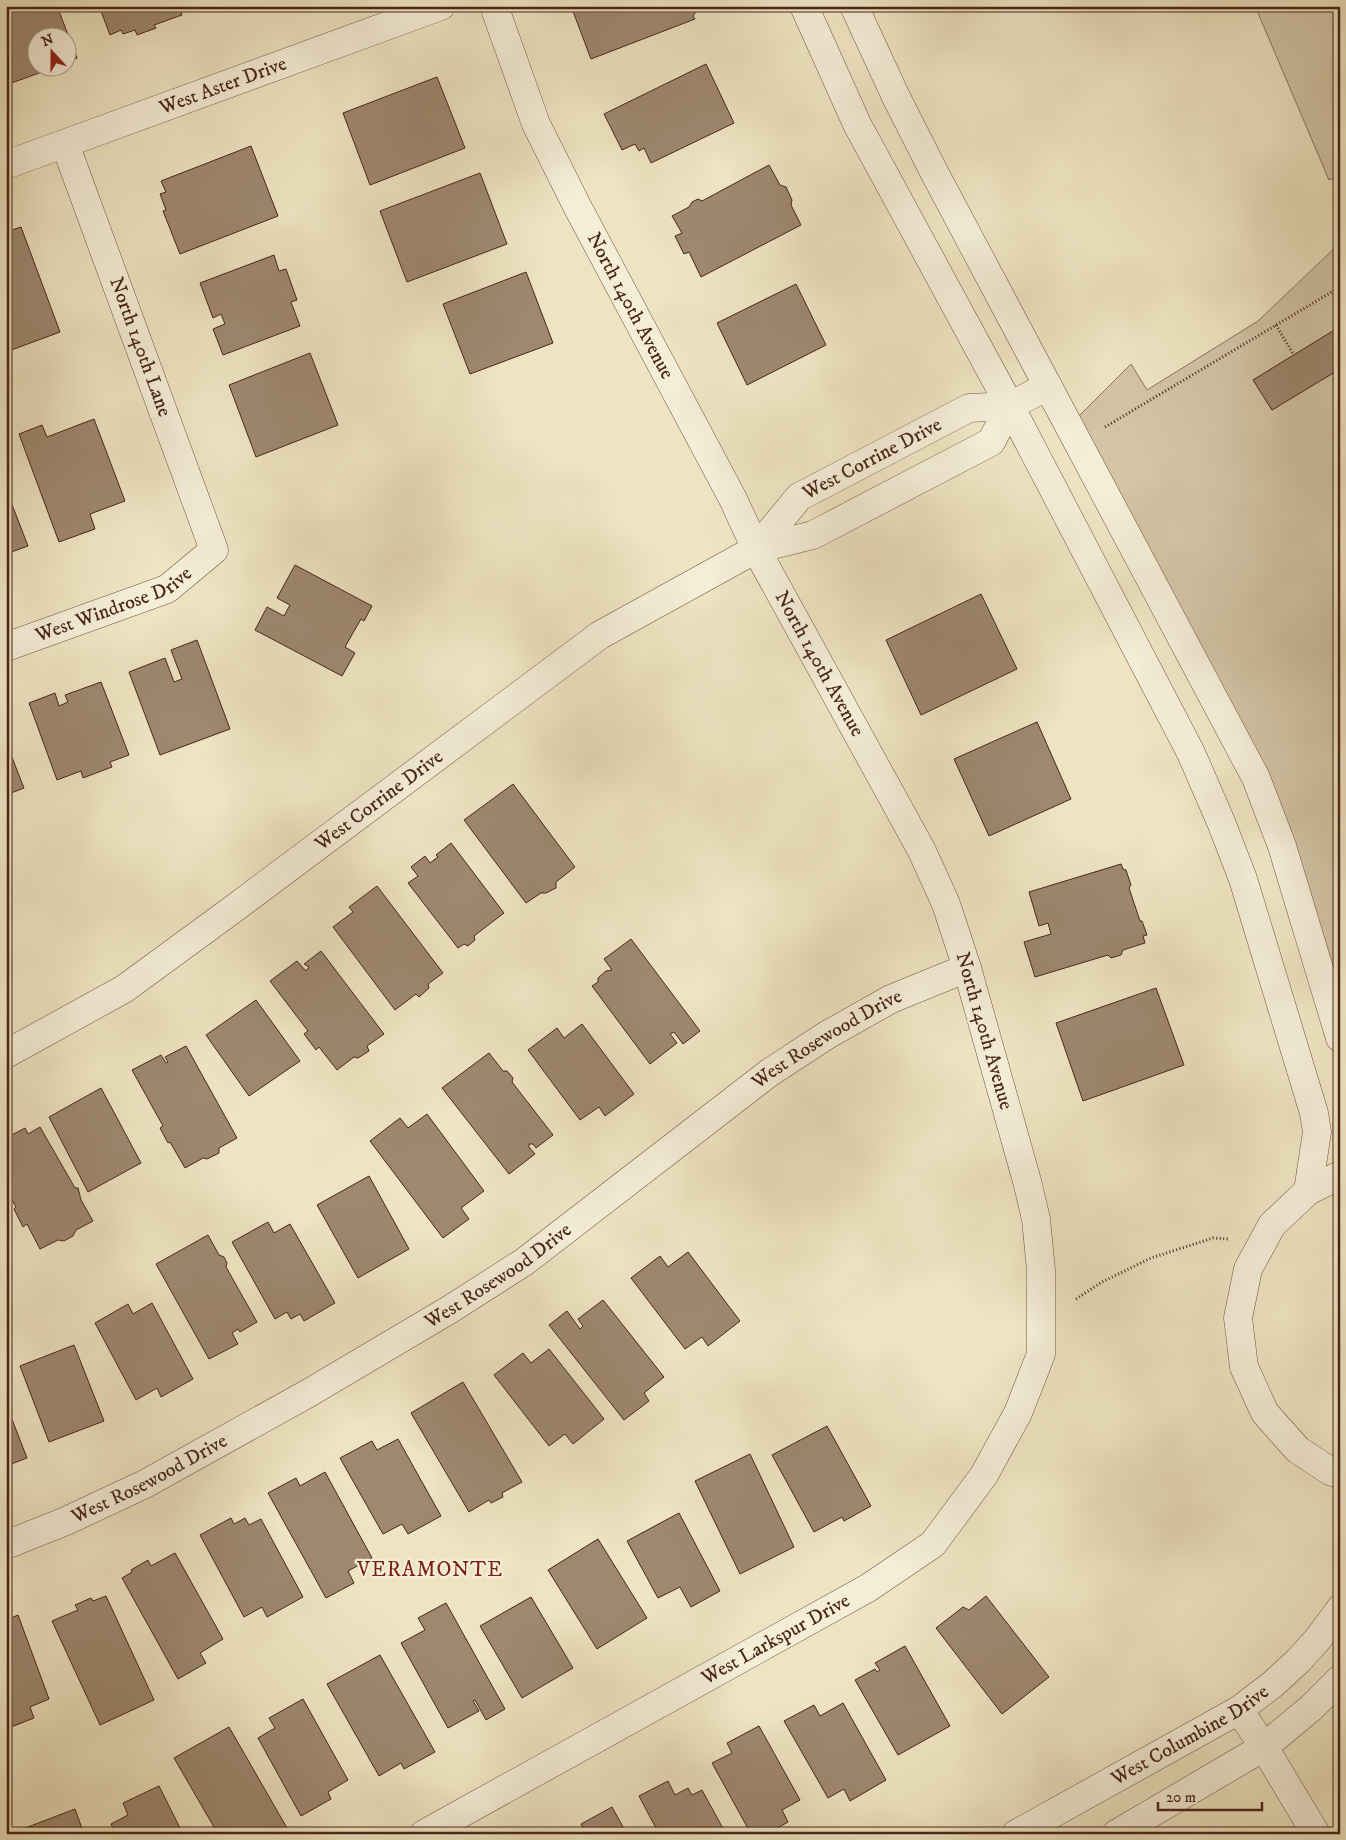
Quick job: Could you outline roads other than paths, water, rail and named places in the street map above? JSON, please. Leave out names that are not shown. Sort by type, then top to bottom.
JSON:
[{"type":"street","name":"West Aster Drive","points":[[6,165],[441,6]]},
{"type":"street","name":"North 140th Avenue","points":[[494,6],[536,124],[577,206],[733,499],[756,549],[922,851],[946,904],[967,968],[1036,1219],[1041,1270],[1041,1354]]},
{"type":"street","points":[[804,6],[856,124],[1010,406],[1191,753],[1224,830],[1243,879],[1314,1114],[1317,1132],[1308,1191]]},
{"type":"street","points":[[854,6],[896,97],[929,162],[1256,778],[1282,846],[1340,1038]]},
{"type":"street","name":"North 140th Lane","points":[[65,144],[214,550]]},
{"type":"street","name":"West Corrine Drive","points":[[756,549],[799,497],[969,408],[1010,406],[1048,386]]},
{"type":"street","name":"West Corrine Drive","points":[[6,1054],[124,989],[600,635],[756,549],[814,535],[991,442],[1010,406]]},
{"type":"street","name":"West Windrose Drive","points":[[6,647],[167,589],[214,550]]},
{"type":"street","name":"West Rosewood Drive","points":[[6,1545],[66,1521],[145,1484],[239,1433],[449,1310],[524,1262],[769,1073],[802,1051],[891,999],[967,968]]},
{"type":"street","points":[[1336,1479],[1298,1450],[1264,1413],[1244,1367],[1238,1318],[1248,1269],[1272,1225],[1308,1191],[1340,1175]]},
{"type":"street","name":"West Larkspur Drive","points":[[424,1834],[868,1588],[933,1544],[984,1475],[1018,1414],[1041,1354]]},
{"type":"street","name":"West Columbine Drive","points":[[1016,1834],[1239,1710],[1273,1684],[1298,1661],[1318,1639],[1340,1609]]},
{"type":"street","points":[[1116,1834],[1264,1747],[1311,1708],[1340,1679]]},
{"type":"street","points":[[1239,1710],[1264,1747],[1316,1834]]},
{"type":"district","name":"VERAMONTE","points":[[430,1570]]}]
